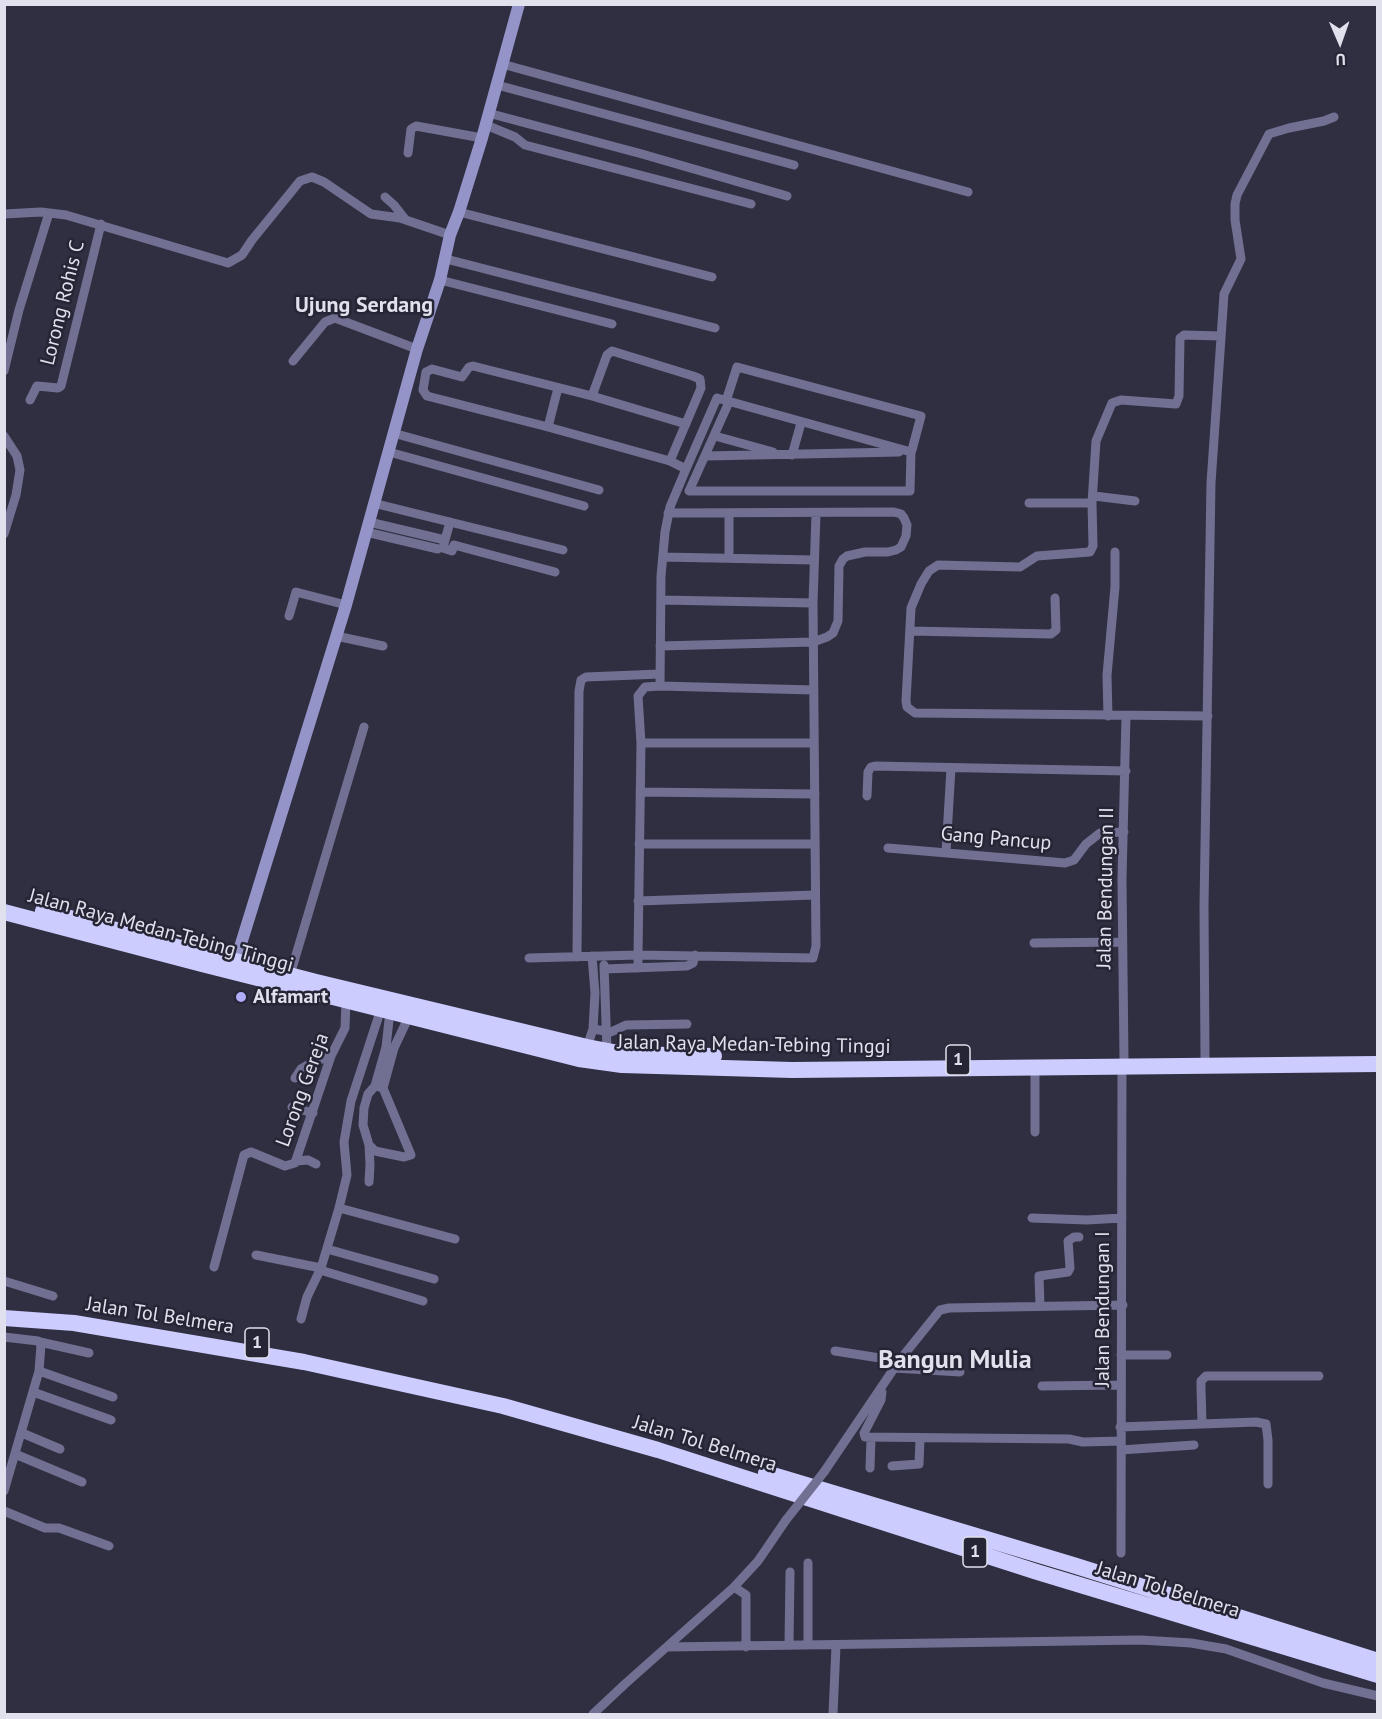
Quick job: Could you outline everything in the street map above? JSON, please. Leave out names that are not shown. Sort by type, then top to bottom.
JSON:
[{"type":"highway","name":"Jalan Raya Medan-Tebing Tinggi","points":[[4,901],[236,960],[471,1025],[497,1038],[579,1059],[649,1067],[792,1070],[1035,1066],[1205,1059],[1377,1058]]},
{"type":"highway","name":"Jalan Raya Medan-Tebing Tinggi","points":[[4,912],[346,1001],[409,1016],[450,1019]]},
{"type":"highway","name":"Jalan Raya Medan-Tebing Tinggi","points":[[471,1025],[489,1022],[587,1047],[642,1055],[1123,1063],[1377,1064]]},
{"type":"highway","name":"Jalan Tol Belmera","points":[[4,1307],[76,1313],[307,1351],[495,1393],[658,1450],[1037,1572],[1377,1675]]},
{"type":"highway","name":"Jalan Tol Belmera","points":[[4,1318],[74,1323],[304,1362],[568,1419],[1073,1565],[1377,1660]]},
{"type":"main road","points":[[236,960],[346,605],[417,349],[440,280],[450,235],[482,138],[519,4]]},
{"type":"street","points":[[502,64],[968,192]]},
{"type":"street","points":[[497,85],[794,165]]},
{"type":"street","points":[[1205,1059],[1204,906],[1211,483],[1224,294],[1241,259],[1235,204],[1237,195],[1269,134],[1334,117]]},
{"type":"street","points":[[487,119],[787,196]]},
{"type":"street","points":[[487,119],[525,145],[751,204]]},
{"type":"street","points":[[408,153],[411,129],[416,126],[482,138]]},
{"type":"street","points":[[4,214],[66,215],[224,263],[233,262],[242,255],[300,181],[312,177],[324,182],[371,214],[405,219],[450,235]]},
{"type":"street","points":[[385,197],[405,219]]},
{"type":"street","points":[[459,212],[712,277]]},
{"type":"street","points":[[4,371],[19,310],[49,213]]},
{"type":"street","name":"Lorong Rohis C","points":[[30,400],[37,386],[58,388],[61,386],[101,224]]},
{"type":"street","points":[[446,259],[715,328]]},
{"type":"street","points":[[440,280],[612,324]]},
{"type":"street","points":[[293,361],[325,322],[335,318],[417,349]]},
{"type":"street","points":[[1208,716],[911,711],[906,701],[913,601],[921,584],[934,566],[1020,567],[1036,556],[1087,553],[1092,550],[1096,441],[1112,403],[1120,400],[1176,404],[1179,396],[1180,338],[1184,335],[1221,336]]},
{"type":"street","points":[[592,396],[607,355],[612,351],[700,379],[701,388],[686,424],[675,494],[669,510],[663,557],[660,686]]},
{"type":"street","points":[[679,465],[548,427],[428,396],[423,390],[426,372],[432,369],[462,377],[472,366],[592,396],[686,424]]},
{"type":"street","points":[[737,367],[921,416],[911,451],[910,491],[689,491],[715,436],[728,402],[737,367]]},
{"type":"street","points":[[548,427],[558,388]]},
{"type":"street","points":[[679,465],[717,398],[801,423],[911,451]]},
{"type":"street","points":[[789,455],[801,423]]},
{"type":"street","points":[[393,433],[599,490]]},
{"type":"street","points":[[4,436],[17,456],[20,470],[16,495],[4,534]]},
{"type":"street","points":[[715,436],[789,455]]},
{"type":"street","points":[[706,456],[911,451]]},
{"type":"street","points":[[388,452],[584,506]]},
{"type":"street","points":[[1029,503],[1093,500],[1136,501]]},
{"type":"street","points":[[373,503],[563,550]]},
{"type":"street","points":[[660,646],[813,642],[827,637],[837,627],[840,566],[843,559],[865,552],[888,552],[901,548],[906,536],[907,525],[901,514],[894,512],[729,514],[669,510]]},
{"type":"street","points":[[729,514],[729,557]]},
{"type":"street","points":[[529,958],[695,955],[813,958],[816,946],[813,560],[816,514]]},
{"type":"street","points":[[450,522],[443,548],[452,551],[454,545],[555,572]]},
{"type":"street","points":[[367,527],[445,540]]},
{"type":"street","points":[[367,527],[438,549]]},
{"type":"street","points":[[1108,716],[1107,675],[1115,587],[1115,552]]},
{"type":"street","points":[[663,557],[813,560]]},
{"type":"street","points":[[289,616],[296,592],[346,605]]},
{"type":"street","points":[[910,631],[1051,634],[1056,630],[1055,598]]},
{"type":"street","points":[[662,600],[813,603]]},
{"type":"street","points":[[336,636],[383,646]]},
{"type":"street","points":[[576,957],[579,691],[581,680],[586,677],[660,674]]},
{"type":"street","points":[[638,968],[640,743],[638,696],[645,687],[660,686],[814,690]]},
{"type":"street","name":"Jalan Bendungan II","points":[[1123,1063],[1122,942],[1126,716]]},
{"type":"street","points":[[290,975],[364,728]]},
{"type":"street","points":[[640,743],[814,743]]},
{"type":"street","points":[[867,796],[868,772],[871,767],[1125,771]]},
{"type":"street","points":[[946,852],[951,768]]},
{"type":"street","points":[[640,792],[815,794]]},
{"type":"street","name":"Gang Pancup","points":[[888,848],[1065,862],[1074,860],[1086,844],[1100,833],[1124,832]]},
{"type":"street","points":[[639,844],[815,844]]},
{"type":"street","points":[[638,901],[815,895]]},
{"type":"street","points":[[1034,943],[1122,942]]},
{"type":"street","points":[[604,969],[687,966],[693,963],[695,955]]},
{"type":"street","points":[[587,1047],[594,1029],[595,993],[592,956]]},
{"type":"street","points":[[604,956],[607,1050]]},
{"type":"street","name":"Lorong Gereja","points":[[213,1267],[244,1155],[251,1152],[285,1166],[292,1165],[296,1161],[331,1056],[345,1028],[346,1001]]},
{"type":"street","points":[[385,1010],[390,1048]]},
{"type":"street","points":[[301,1319],[307,1297],[327,1249],[347,1174],[344,1142],[351,1101],[385,1010]]},
{"type":"street","points":[[369,1145],[375,1151],[404,1157],[411,1155],[379,1087],[390,1048],[409,1016]]},
{"type":"street","points":[[594,1029],[614,1031],[626,1025],[687,1024]]},
{"type":"street","points":[[295,1078],[301,1069],[331,1056]]},
{"type":"street","name":"Jalan Bendungan I","points":[[1121,1553],[1123,1063]]},
{"type":"street","points":[[1035,1066],[1035,1132]]},
{"type":"street","points":[[369,1182],[369,1145],[363,1125],[364,1108],[368,1094],[379,1087]]},
{"type":"street","points":[[292,1107],[313,1113]]},
{"type":"street","points":[[296,1161],[308,1160],[316,1164]]},
{"type":"street","points":[[339,1208],[455,1239]]},
{"type":"street","points":[[1032,1218],[1081,1220],[1122,1218]]},
{"type":"street","points":[[1040,1306],[1039,1276],[1068,1272],[1070,1269],[1068,1242],[1074,1237],[1079,1237]]},
{"type":"street","points":[[327,1249],[434,1279]]},
{"type":"street","points":[[255,1255],[304,1263],[423,1301]]},
{"type":"street","points":[[4,1281],[53,1296]]},
{"type":"street","points":[[593,1714],[734,1587],[758,1561],[936,1313],[943,1308],[1123,1305]]},
{"type":"street","points":[[4,1336],[89,1353]]},
{"type":"street","points":[[4,1491],[39,1371],[40,1342]]},
{"type":"street","points":[[835,1351],[897,1365],[960,1372]]},
{"type":"street","points":[[1122,1355],[1167,1355]]},
{"type":"street","points":[[39,1371],[113,1397]]},
{"type":"street","points":[[1202,1424],[1201,1381],[1206,1376],[1318,1376]]},
{"type":"street","points":[[1042,1386],[1120,1384]]},
{"type":"street","points":[[881,1390],[881,1400],[863,1435],[865,1437],[1069,1439],[1121,1445],[1194,1446]]},
{"type":"street","points":[[33,1392],[111,1419]]},
{"type":"street","points":[[1120,1428],[1256,1422],[1266,1424],[1269,1440],[1268,1484]]},
{"type":"street","points":[[22,1432],[60,1449]]},
{"type":"street","points":[[870,1468],[871,1438]]},
{"type":"street","points":[[892,1466],[919,1464],[920,1439]]},
{"type":"street","points":[[15,1454],[82,1482]]},
{"type":"street","points":[[4,1511],[45,1528],[59,1528],[109,1546]]},
{"type":"street","points":[[808,1563],[808,1644]]},
{"type":"street","points":[[789,1644],[790,1572]]},
{"type":"street","points":[[734,1587],[746,1595],[746,1647]]},
{"type":"street","points":[[667,1647],[1141,1640],[1191,1643],[1226,1649],[1323,1683],[1377,1696]]},
{"type":"street","points":[[833,1714],[836,1646]]},
{"type":"place","name":"Alfamart","points":[[241,997]]},
{"type":"district","name":"Ujung Serdang","points":[[364,306]]},
{"type":"district","name":"Bangun Mulia","points":[[955,1361]]}]
